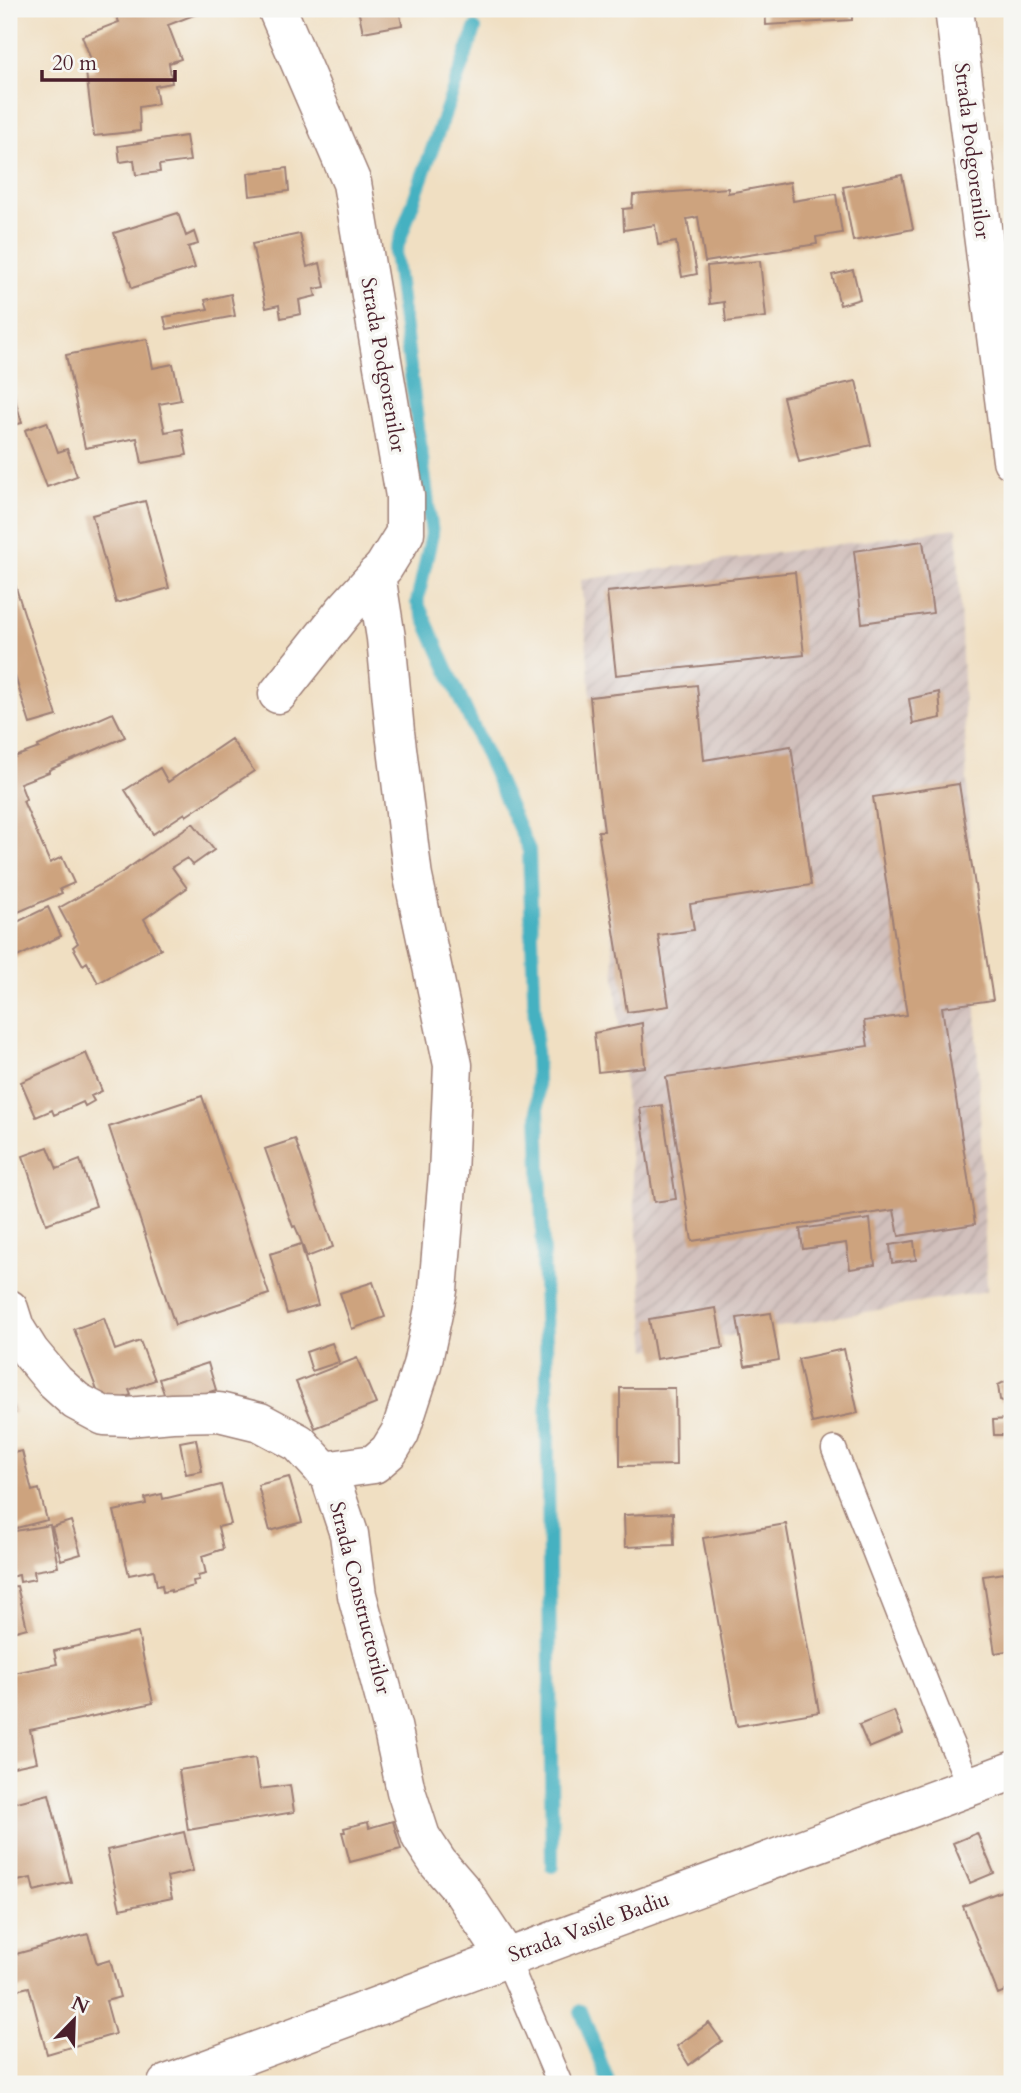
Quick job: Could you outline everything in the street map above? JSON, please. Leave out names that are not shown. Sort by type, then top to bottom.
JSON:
[{"type":"street","name":"Strada Podgorenilor","points":[[277,9],[352,183],[405,496],[405,533],[384,567],[344,611],[278,694]]},
{"type":"street","name":"Strada Podgorenilor","points":[[954,9],[1012,460]]},
{"type":"street","points":[[324,1471],[374,1464],[389,1451],[400,1433],[422,1365],[438,1290],[448,1174],[453,1065],[414,877],[376,575]]},
{"type":"street","name":"Strada Constructorilor","points":[[11,1322],[30,1352],[55,1382],[76,1401],[104,1416],[219,1412],[260,1422],[299,1443],[330,1477],[349,1534],[357,1595],[406,1791],[421,1837],[438,1863],[463,1892],[506,1957]]},
{"type":"street","name":"Strada Vasile Badiu","points":[[167,2084],[1012,1771]]},
{"type":"lane","points":[[834,1449],[970,1787]]},
{"type":"lane","points":[[506,1957],[560,2084]]},
{"type":"shaded area","points":[[957,528],[987,1291],[647,1350],[581,580]]},
{"type":"building","points":[[209,9],[168,25],[181,59],[169,63],[172,83],[155,86],[158,104],[139,107],[140,131],[94,136],[86,72],[95,70],[82,36],[119,22],[114,10]]},
{"type":"building","points":[[358,9],[399,9],[402,25],[363,32]]},
{"type":"building","points":[[765,9],[876,11],[852,13],[852,20],[766,25]]},
{"type":"building","points":[[186,136],[190,161],[159,165],[160,172],[136,175],[134,160],[120,162],[118,146]]},
{"type":"building","points":[[287,168],[289,191],[250,196],[248,173]]},
{"type":"building","points":[[902,175],[913,229],[853,241],[843,187]]},
{"type":"building","points":[[790,182],[793,201],[836,194],[842,233],[816,237],[817,244],[705,262],[698,217],[687,219],[697,274],[682,277],[676,242],[658,245],[655,225],[624,230],[623,209],[632,208],[633,195],[728,188],[728,193]]},
{"type":"building","points":[[178,213],[186,236],[194,232],[198,244],[188,247],[195,268],[132,288],[114,233]]},
{"type":"building","points":[[300,234],[307,267],[320,263],[325,287],[314,289],[316,296],[299,300],[301,314],[281,318],[279,305],[266,308],[252,244]]},
{"type":"building","points":[[760,261],[766,317],[726,322],[724,302],[710,304],[707,266]]},
{"type":"building","points":[[853,270],[860,299],[840,305],[832,275]]},
{"type":"building","points":[[231,294],[235,316],[167,329],[164,317],[208,309],[205,300]]},
{"type":"building","points":[[147,339],[153,368],[173,364],[181,400],[159,404],[165,432],[182,429],[187,455],[142,463],[137,438],[85,448],[66,355]]},
{"type":"building","points":[[856,381],[871,445],[799,462],[783,397]]},
{"type":"building","points":[[13,393],[22,423],[9,426],[9,394]]},
{"type":"building","points":[[47,422],[58,452],[67,449],[77,476],[47,487],[25,430]]},
{"type":"building","points":[[145,501],[169,588],[116,603],[92,515]]},
{"type":"building","points":[[923,541],[933,613],[862,623],[854,551]]},
{"type":"building","points":[[9,566],[57,716],[30,724],[9,657]]},
{"type":"building","points":[[795,572],[804,655],[616,675],[607,592]]},
{"type":"building","points":[[697,685],[704,760],[791,746],[811,885],[690,904],[694,930],[658,935],[669,1006],[627,1012],[598,831],[604,831],[590,697]]},
{"type":"building","points":[[939,692],[941,718],[913,724],[909,699]]},
{"type":"building","points":[[113,713],[125,737],[20,783],[26,799],[23,801],[50,863],[62,857],[74,883],[60,889],[62,893],[9,916],[9,759]]},
{"type":"building","points":[[231,739],[254,771],[186,816],[185,813],[153,834],[125,790],[160,768],[168,782]]},
{"type":"building","points":[[959,784],[993,1000],[942,1007],[975,1224],[899,1236],[894,1210],[692,1241],[666,1077],[868,1046],[864,1021],[907,1015],[873,797]]},
{"type":"building","points":[[193,823],[214,850],[193,865],[187,858],[172,867],[187,888],[144,919],[161,949],[98,983],[87,962],[83,965],[73,947],[78,943],[59,908],[121,873]]},
{"type":"building","points":[[48,907],[61,936],[9,961],[9,926]]},
{"type":"building","points":[[642,1023],[645,1067],[598,1072],[594,1033]]},
{"type":"building","points":[[86,1053],[102,1091],[91,1096],[94,1101],[85,1106],[83,1102],[54,1115],[52,1110],[36,1117],[21,1082]]},
{"type":"building","points":[[202,1096],[269,1294],[175,1325],[109,1127]]},
{"type":"building","points":[[662,1105],[676,1199],[654,1202],[640,1108]]},
{"type":"building","points":[[295,1139],[333,1247],[307,1257],[295,1226],[293,1227],[265,1149]]},
{"type":"building","points":[[48,1147],[57,1169],[80,1160],[96,1206],[46,1224],[23,1156]]},
{"type":"building","points":[[870,1219],[875,1265],[850,1269],[846,1243],[803,1249],[800,1229]]},
{"type":"building","points":[[914,1241],[916,1260],[892,1263],[890,1245]]},
{"type":"building","points":[[301,1244],[318,1305],[287,1314],[270,1254]]},
{"type":"building","points":[[373,1282],[385,1317],[352,1329],[340,1293]]},
{"type":"building","points":[[716,1308],[723,1348],[656,1359],[649,1319]]},
{"type":"building","points":[[771,1313],[779,1360],[745,1366],[737,1318]]},
{"type":"building","points":[[104,1318],[115,1350],[140,1341],[155,1380],[129,1390],[131,1395],[103,1406],[74,1329]]},
{"type":"building","points":[[332,1343],[339,1362],[312,1371],[306,1352]]},
{"type":"building","points":[[844,1349],[858,1413],[812,1423],[798,1359]]},
{"type":"building","points":[[357,1358],[376,1404],[315,1428],[296,1382]]},
{"type":"building","points":[[208,1363],[216,1390],[168,1405],[159,1379]]},
{"type":"building","points":[[1012,1378],[1011,1448],[1009,1435],[994,1435],[993,1420],[1007,1419],[1006,1402],[1000,1400],[998,1385]]},
{"type":"building","points":[[620,1388],[675,1388],[676,1465],[620,1466]]},
{"type":"building","points":[[9,1392],[15,1413],[9,1414]]},
{"type":"building","points":[[196,1439],[202,1471],[186,1474],[180,1442]]},
{"type":"building","points":[[22,1451],[32,1491],[39,1489],[47,1520],[9,1530],[9,1454]]},
{"type":"building","points":[[289,1477],[302,1522],[270,1531],[258,1485]]},
{"type":"building","points":[[221,1485],[231,1524],[218,1527],[223,1549],[202,1556],[206,1574],[193,1581],[194,1586],[163,1592],[162,1585],[157,1586],[154,1570],[129,1575],[114,1511],[146,1504],[145,1498],[162,1494],[163,1499]]},
{"type":"building","points":[[673,1513],[674,1545],[625,1547],[624,1515]]},
{"type":"building","points":[[71,1521],[81,1554],[61,1560],[52,1527]]},
{"type":"building","points":[[786,1524],[819,1712],[737,1726],[703,1538]]},
{"type":"building","points":[[50,1525],[58,1567],[34,1571],[35,1579],[20,1582],[19,1575],[9,1577],[9,1532]]},
{"type":"building","points":[[1012,1572],[1012,1650],[995,1653],[983,1576]]},
{"type":"building","points":[[17,1586],[27,1628],[9,1633],[9,1587]]},
{"type":"building","points":[[138,1633],[153,1703],[30,1730],[37,1762],[9,1768],[9,1674],[57,1664],[54,1651]]},
{"type":"building","points":[[894,1711],[903,1734],[869,1748],[859,1725]]},
{"type":"building","points":[[255,1758],[260,1789],[290,1785],[294,1812],[188,1830],[179,1770]]},
{"type":"building","points":[[49,1794],[71,1882],[34,1891],[31,1878],[9,1883],[9,1804]]},
{"type":"building","points":[[393,1821],[401,1849],[350,1862],[342,1832],[345,1832],[344,1828],[368,1822],[369,1828]]},
{"type":"building","points":[[184,1832],[193,1871],[167,1877],[172,1898],[120,1909],[107,1850]]},
{"type":"building","points":[[977,1833],[994,1873],[970,1883],[953,1843]]},
{"type":"building","points":[[1012,1887],[1012,1988],[998,1994],[963,1906]]},
{"type":"building","points":[[88,1934],[97,1964],[110,1960],[120,1997],[106,2001],[115,2034],[47,2054],[29,1987],[16,1990],[9,1956]]},
{"type":"building","points":[[709,2023],[722,2041],[689,2065],[677,2046]]},
{"type":"waterway","points":[[475,29],[395,253],[432,534],[417,602],[529,850],[547,1369],[552,1866]]},
{"type":"waterway","points":[[581,2011],[609,2084]]}]
